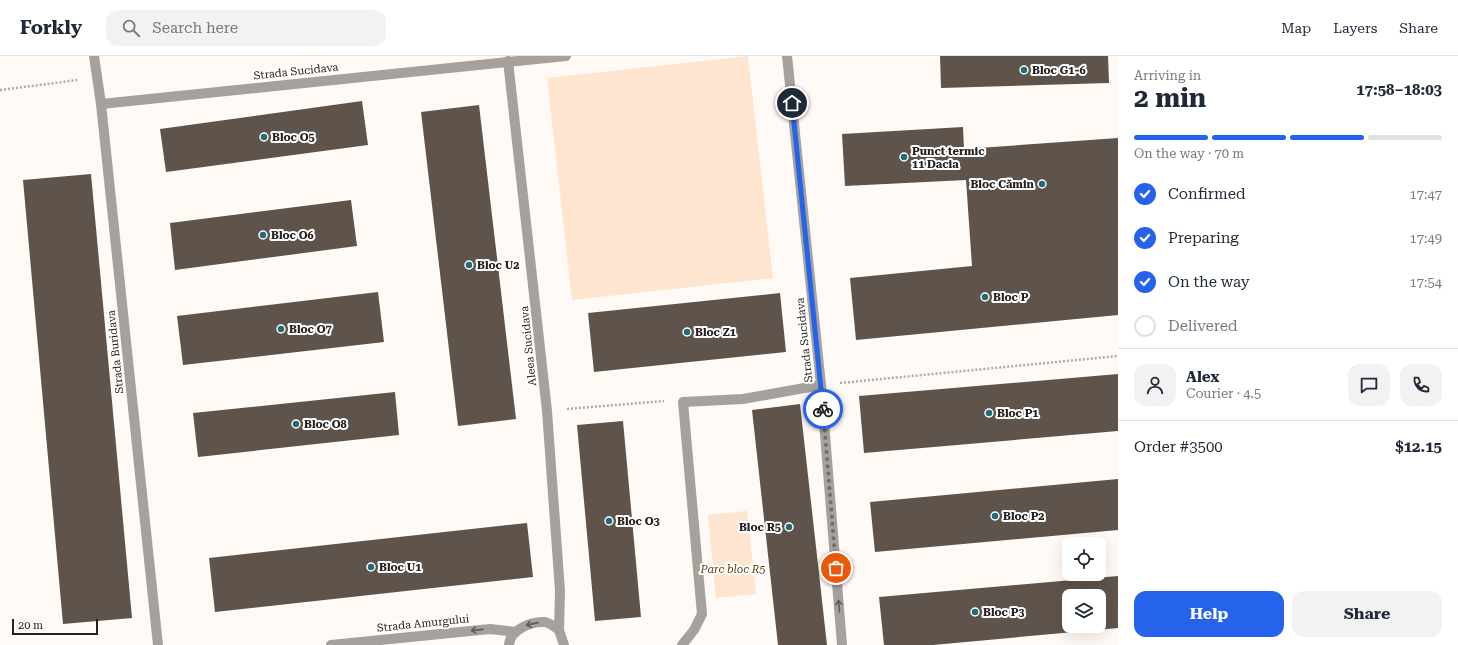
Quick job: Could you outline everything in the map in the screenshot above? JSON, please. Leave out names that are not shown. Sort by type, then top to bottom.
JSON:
[{"type":"street","name":"Strada Buridava","points":[[94,56],[158,645]]},
{"type":"street","name":"Strada Sucidava","points":[[100,104],[566,56]]},
{"type":"street","name":"Strada Sucidava","points":[[787,56],[821,385],[842,645]]},
{"type":"street","name":"Aleea Sucidava","points":[[508,61],[547,411],[560,591],[560,630]]},
{"type":"street","points":[[682,645],[694,630],[702,614],[683,402],[743,399],[821,385]]},
{"type":"street","points":[[509,645],[509,640],[516,632],[528,624],[545,622],[560,630],[564,645]]},
{"type":"street","name":"Strada Amurgului","points":[[331,645],[490,628],[516,632]]},
{"type":"path","points":[[0,90],[96,77]]},
{"type":"path","points":[[821,385],[1118,356]]},
{"type":"path","points":[[547,411],[666,401],[683,402]]},
{"type":"green space","points":[[748,56],[773,278],[572,300],[547,78]]},
{"type":"green space","name":"Parc bloc R5","points":[[747,511],[756,594],[716,598],[708,515]]},
{"type":"building","name":"Bloc G1-6","points":[[940,56],[1108,56],[1109,83],[941,88]]},
{"type":"building","name":"Bloc O5","points":[[362,101],[368,145],[166,172],[160,129]]},
{"type":"building","name":"Bloc U2","points":[[479,105],[516,419],[458,426],[421,112]]},
{"type":"building","points":[[963,127],[964,149],[1118,138],[1118,315],[856,340],[850,278],[972,266],[966,180],[845,186],[842,134]]},
{"type":"building","points":[[91,174],[132,618],[63,624],[23,180]]},
{"type":"building","name":"Bloc O6","points":[[351,200],[357,246],[175,270],[170,223]]},
{"type":"building","name":"Bloc O7","points":[[378,292],[384,342],[183,365],[177,316]]},
{"type":"building","name":"Bloc Z1","points":[[780,293],[786,352],[594,372],[588,313]]},
{"type":"building","name":"Bloc P1","points":[[1118,374],[1118,431],[864,453],[859,396]]},
{"type":"building","name":"Bloc O8","points":[[395,392],[399,435],[198,457],[193,413]]},
{"type":"building","name":"Bloc R5","points":[[800,404],[827,645],[778,645],[752,410]]},
{"type":"building","name":"Bloc O3","points":[[623,421],[641,617],[595,621],[577,425]]},
{"type":"building","name":"Bloc P2","points":[[1118,479],[1118,530],[875,552],[870,502]]},
{"type":"building","name":"Bloc U1","points":[[527,523],[533,577],[215,612],[209,558]]},
{"type":"building","name":"Bloc P3","points":[[1118,576],[1118,628],[1106,629],[1106,589],[1062,589],[1062,633],[1064,633],[933,645],[884,645],[879,597],[1062,581],[1106,581],[1106,577]]},
{"type":"way so far","points":[[823,409],[836,568]]},
{"type":"place","name":"Bloc G1-6","points":[[1024,70]]},
{"type":"place","name":"Bloc O5","points":[[264,137]]},
{"type":"place","name":"Punct termic 11 Dacia","points":[[904,157]]},
{"type":"place","name":"Bloc Cămin","points":[[1042,184]]},
{"type":"place","name":"Bloc O6","points":[[263,235]]},
{"type":"place","name":"Bloc U2","points":[[469,265]]},
{"type":"place","name":"Bloc P","points":[[985,297]]},
{"type":"place","name":"Bloc O7","points":[[281,329]]},
{"type":"place","name":"Bloc Z1","points":[[687,332]]},
{"type":"place","name":"Bloc P1","points":[[989,413]]},
{"type":"place","name":"Bloc O8","points":[[296,424]]},
{"type":"place","name":"Bloc P2","points":[[995,516]]},
{"type":"place","name":"Bloc O3","points":[[609,521]]},
{"type":"place","name":"Bloc R5","points":[[789,527]]},
{"type":"place","name":"Bloc U1","points":[[371,567]]},
{"type":"place","name":"Bloc P3","points":[[975,612]]},
{"type":"route","points":[[792,103],[823,409]]}]
